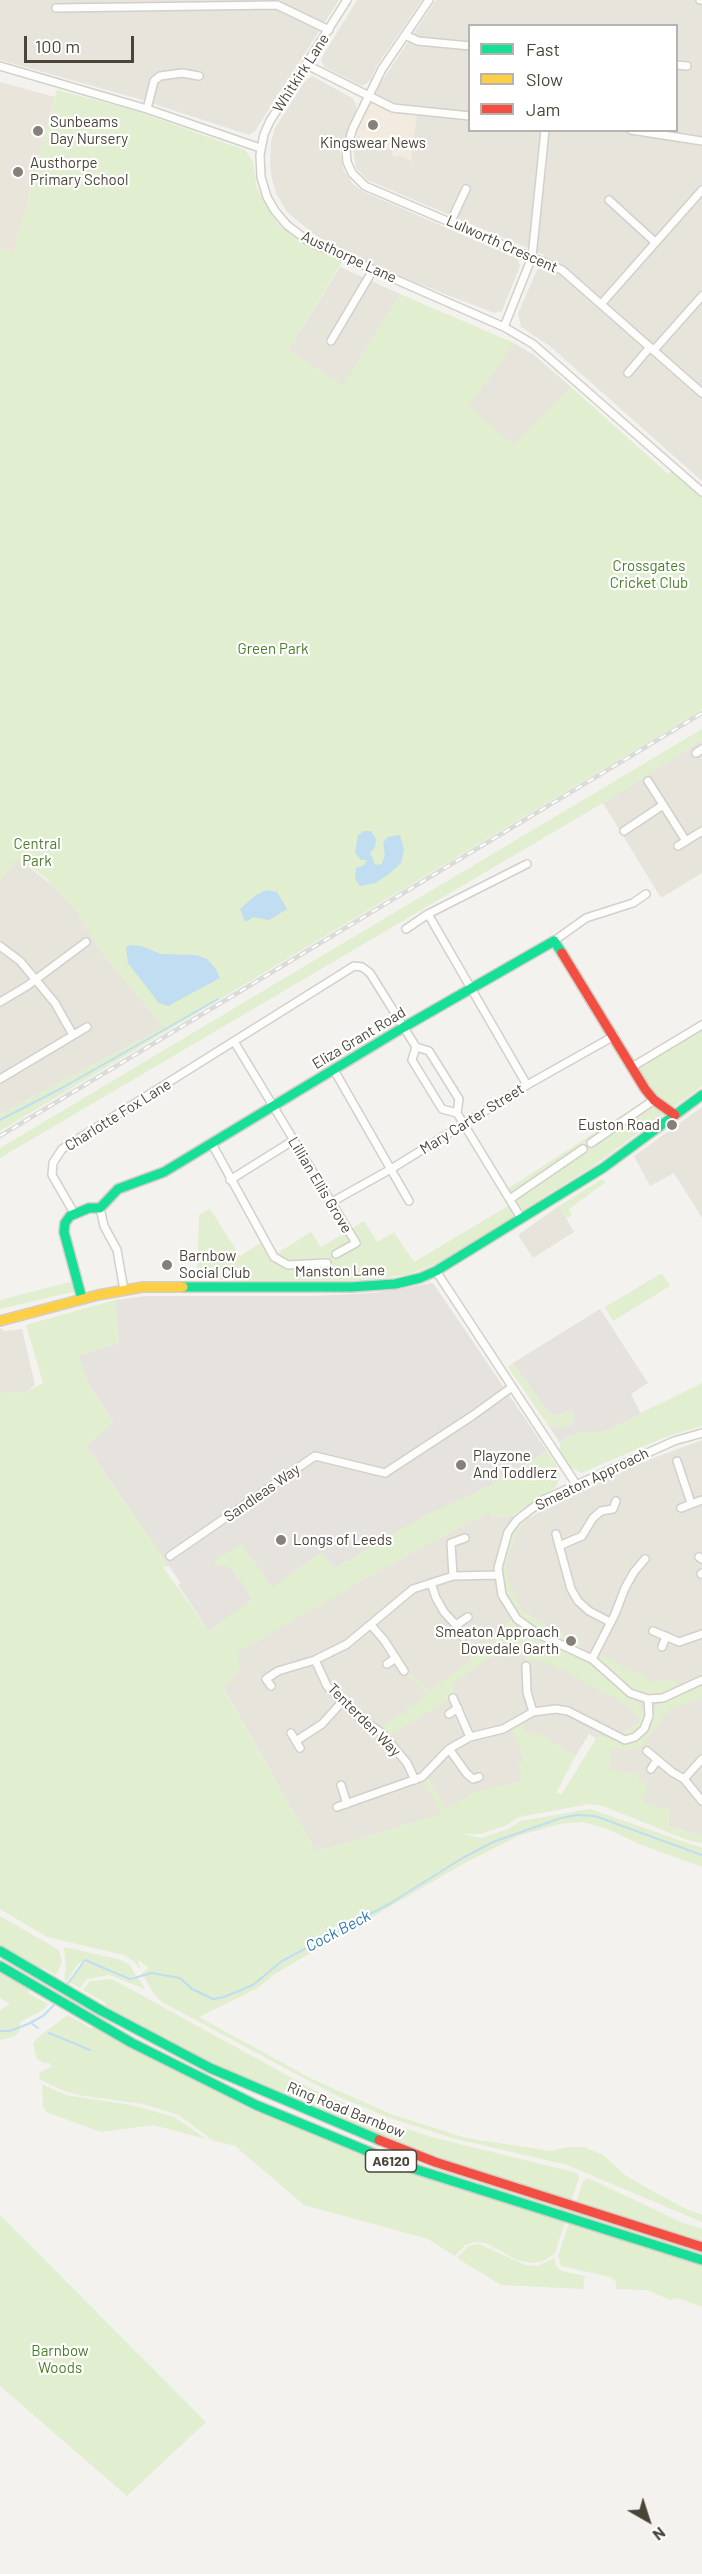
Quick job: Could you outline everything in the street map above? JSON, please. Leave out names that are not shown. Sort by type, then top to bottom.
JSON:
[{"type":"main road","name":"Eliza Grant Road","points":[[100,1208],[118,1189],[164,1172],[404,1027],[473,990],[554,941]]},
{"type":"main road","points":[[554,941],[654,1101],[675,1115]]},
{"type":"main road","name":"Manston Lane","points":[[0,1321],[82,1299],[143,1287],[371,1286],[395,1284],[436,1271],[603,1168],[702,1095]]},
{"type":"main road","points":[[82,1299],[64,1227],[67,1219],[74,1213],[100,1208]]},
{"type":"main road","name":"Ring Road Barnbow","points":[[0,1951],[102,2011],[210,2068],[366,2135],[488,2179],[702,2247]]},
{"type":"main road","name":"Ring Road Barnbow","points":[[0,1966],[95,2023],[256,2105],[399,2164],[702,2260]]},
{"type":"street","name":"Whitkirk Lane","points":[[261,148],[270,121],[347,0]]},
{"type":"street","name":"Lulworth Crescent","points":[[429,0],[382,69],[346,144],[347,162],[352,173],[365,186],[562,270],[702,393]]},
{"type":"street","points":[[56,8],[125,3],[277,5],[329,30]]},
{"type":"street","points":[[405,35],[418,40],[468,46]]},
{"type":"street","points":[[307,65],[393,108],[468,116]]},
{"type":"street","points":[[678,65],[687,66]]},
{"type":"street","points":[[0,66],[147,109],[261,148]]},
{"type":"street","points":[[147,109],[154,81],[160,76],[182,73],[199,76]]},
{"type":"street","points":[[504,327],[532,257],[545,132]]},
{"type":"street","points":[[644,132],[702,141]]},
{"type":"street","name":"Austhorpe Lane","points":[[261,148],[262,184],[270,204],[281,218],[308,241],[504,327],[533,344],[702,492]]},
{"type":"street","points":[[451,221],[466,189]]},
{"type":"street","points":[[602,303],[702,190]]},
{"type":"street","points":[[609,200],[656,242]]},
{"type":"street","points":[[331,341],[373,270]]},
{"type":"street","points":[[628,373],[702,296]]},
{"type":"street","points":[[648,781],[686,841]]},
{"type":"street","points":[[624,831],[663,804]]},
{"type":"street","points":[[678,846],[702,831]]},
{"type":"street","points":[[406,928],[428,914],[527,864]]},
{"type":"street","points":[[554,941],[586,918],[633,903],[646,894]]},
{"type":"street","points":[[428,914],[526,1085]]},
{"type":"street","points":[[0,1002],[86,942]]},
{"type":"street","points":[[0,946],[20,961],[55,1003],[73,1035]]},
{"type":"street","name":"Charlotte Fox Lane","points":[[74,1213],[52,1175],[53,1162],[62,1149],[235,1043],[354,966],[362,967],[370,973],[404,1027]]},
{"type":"street","points":[[632,1067],[702,1025]]},
{"type":"street","points":[[0,1079],[87,1027]]},
{"type":"street","points":[[404,1027],[416,1047],[429,1051],[459,1098],[456,1113]]},
{"type":"street","name":"Mary Carter Street","points":[[330,1203],[391,1169],[526,1085],[614,1036]]},
{"type":"street","points":[[235,1043],[273,1108]]},
{"type":"street","points":[[416,1047],[412,1060],[442,1109],[456,1113],[521,1218]]},
{"type":"street","points":[[334,1070],[409,1201]]},
{"type":"street","points":[[591,1143],[654,1101]]},
{"type":"street","name":"Lillian Ellis Grove","points":[[273,1108],[356,1243],[336,1254]]},
{"type":"street","points":[[230,1180],[294,1140]]},
{"type":"street","points":[[212,1144],[274,1257],[288,1265],[327,1263]]},
{"type":"street","points":[[510,1199],[584,1149]]},
{"type":"street","points":[[100,1208],[104,1226],[117,1250],[124,1290]]},
{"type":"street","points":[[436,1271],[576,1484]]},
{"type":"street","name":"Sandleas Way","points":[[170,1556],[315,1455],[385,1473],[512,1387]]},
{"type":"street","name":"Smeaton Approach","points":[[648,1699],[630,1693],[592,1659],[525,1626],[507,1606],[502,1595],[498,1575],[503,1543],[517,1520],[543,1500],[674,1441],[702,1433]]},
{"type":"street","points":[[677,1461],[691,1503]]},
{"type":"street","points":[[681,1508],[702,1500]]},
{"type":"street","points":[[559,1546],[582,1536],[593,1518],[601,1511],[613,1509],[616,1502]]},
{"type":"street","points":[[556,1534],[571,1589],[589,1611],[610,1622]]},
{"type":"street","points":[[453,1576],[452,1543],[465,1538]]},
{"type":"street","points":[[592,1659],[629,1580],[645,1559]]},
{"type":"street","points":[[271,1686],[266,1678],[315,1660],[347,1644],[413,1589],[453,1576],[498,1575]]},
{"type":"street","points":[[431,1583],[435,1598],[463,1636]]},
{"type":"street","points":[[456,1625],[468,1617]]},
{"type":"street","points":[[371,1625],[404,1671]]},
{"type":"street","points":[[653,1631],[679,1642],[702,1634]]},
{"type":"street","points":[[662,1647],[666,1636]]},
{"type":"street","points":[[387,1664],[396,1658]]},
{"type":"street","name":"Tenterden Way","points":[[315,1660],[327,1686],[392,1745],[407,1763],[415,1780]]},
{"type":"street","points":[[526,1666],[522,1677],[533,1712]]},
{"type":"street","points":[[337,1807],[422,1777],[449,1749],[470,1737],[503,1729],[533,1712],[556,1709],[573,1713],[625,1740],[635,1737],[644,1729],[650,1716],[648,1699],[663,1698],[702,1680]]},
{"type":"street","points":[[453,1698],[470,1737]]},
{"type":"street","points":[[296,1741],[322,1724],[342,1702]]},
{"type":"street","points":[[449,1714],[458,1708]]},
{"type":"street","points":[[291,1733],[300,1748]]},
{"type":"street","points":[[449,1749],[466,1774],[473,1779],[479,1777]]},
{"type":"street","points":[[647,1751],[684,1779],[702,1801]]},
{"type":"street","points":[[684,1779],[689,1770],[702,1759]]},
{"type":"street","points":[[651,1769],[657,1760]]},
{"type":"street","points":[[341,1785],[347,1804]]},
{"type":"shaded area","points":[[0,0],[339,0],[255,131],[249,135],[139,99],[0,60]]},
{"type":"shaded area","points":[[357,0],[422,0],[376,67],[370,81],[362,86],[324,67],[321,59]]},
{"type":"shaded area","points":[[436,0],[702,0],[702,481],[551,347],[521,327],[518,313],[544,255],[367,180],[356,168],[353,147],[378,87]]},
{"type":"shaded area","points":[[312,76],[352,98],[356,104],[356,111],[340,151],[343,169],[353,184],[362,191],[518,259],[520,266],[502,311],[494,313],[391,273],[316,236],[287,212],[276,193],[272,179],[271,142],[275,128],[305,81]]},
{"type":"shaded area","name":"Austhorpe Primary School","points":[[0,82],[55,97],[13,256],[0,247]]},
{"type":"shaded area","points":[[373,104],[381,105],[382,109],[394,113],[417,115],[411,158],[413,162],[398,155],[396,158],[391,155],[393,151],[354,134],[366,108]]},
{"type":"shaded area","points":[[340,267],[400,294],[343,386],[288,350]]},
{"type":"shaded area","points":[[514,343],[534,355],[571,387],[513,446],[468,406]]},
{"type":"shaded area","points":[[702,740],[702,873],[661,898],[603,803]]},
{"type":"shaded area","points":[[17,858],[48,882],[75,909],[99,949],[164,1027],[0,1114],[0,880]]},
{"type":"shaded area","points":[[702,1107],[702,1218],[674,1173],[650,1186],[634,1156]]},
{"type":"shaded area","points":[[559,1206],[574,1232],[533,1258],[518,1235]]},
{"type":"shaded area","points":[[433,1283],[547,1451],[227,1650],[86,1446],[113,1422],[89,1385],[78,1356],[119,1343],[115,1300],[145,1296],[315,1296],[374,1293]]},
{"type":"shaded area","points":[[433,1292],[461,1334],[446,1344],[457,1361],[445,1371],[412,1328],[422,1321],[426,1328],[432,1324],[428,1317],[432,1314],[421,1299]]},
{"type":"shaded area","points":[[600,1309],[648,1383],[631,1394],[641,1414],[602,1432],[583,1432],[569,1436],[561,1442],[561,1445],[550,1428],[551,1425],[559,1428],[572,1425],[575,1418],[572,1411],[555,1416],[545,1408],[513,1363]]},
{"type":"shaded area","points":[[0,1328],[5,1331],[22,1329],[35,1385],[26,1392],[0,1393]]},
{"type":"shaded area","points":[[702,1440],[702,1836],[669,1826],[644,1803],[637,1780],[638,1774],[609,1771],[611,1747],[589,1734],[575,1757],[539,1734],[524,1761],[523,1779],[519,1782],[475,1792],[439,1815],[316,1852],[223,1687],[230,1683],[236,1653],[378,1571],[490,1511],[491,1517],[512,1516],[525,1521],[544,1509],[640,1463]]},
{"type":"shaded area","points":[[286,1487],[294,1499],[236,1538],[240,1544],[213,1561],[216,1566],[224,1565],[232,1569],[252,1599],[209,1631],[178,1585],[186,1578],[185,1572],[192,1567],[189,1562],[190,1552]]},
{"type":"green space","name":"Green Park","points":[[57,90],[130,109],[245,150],[253,162],[257,188],[280,226],[298,239],[342,262],[288,350],[343,385],[400,294],[514,343],[469,406],[513,445],[571,387],[668,474],[674,468],[702,492],[702,710],[0,1131],[0,1114],[164,1027],[99,949],[75,909],[48,882],[49,880],[17,858],[0,880],[0,247],[13,255]]},
{"type":"green space","points":[[702,729],[702,740],[603,803],[0,1158],[0,1148]]},
{"type":"green space","points":[[702,1030],[702,1086],[593,1166],[443,1261],[407,1275],[350,1281],[276,1283],[197,1278],[199,1215],[210,1209],[240,1256],[262,1242],[271,1257],[311,1232],[321,1247],[364,1221],[377,1242],[394,1232],[414,1262],[508,1206],[501,1193],[644,1101],[653,1100],[639,1067]]},
{"type":"green space","points":[[602,1179],[606,1182],[569,1209],[572,1215],[566,1218],[559,1206]]},
{"type":"green space","points":[[662,1273],[670,1286],[613,1321],[605,1307]]},
{"type":"green space","points":[[70,1282],[77,1291],[0,1309],[0,1300]]},
{"type":"green space","points":[[115,1300],[119,1343],[79,1356],[89,1385],[113,1423],[86,1446],[169,1566],[163,1567],[209,1631],[216,1566],[213,1562],[242,1543],[272,1587],[322,1552],[334,1568],[422,1517],[506,1478],[547,1451],[557,1466],[560,1477],[556,1487],[512,1516],[491,1517],[490,1511],[378,1571],[237,1653],[240,1668],[230,1683],[223,1688],[316,1852],[439,1815],[441,1812],[421,1778],[426,1774],[446,1809],[474,1792],[519,1782],[523,1779],[518,1762],[524,1760],[516,1737],[509,1726],[522,1718],[525,1733],[539,1734],[575,1757],[556,1793],[562,1794],[598,1735],[625,1744],[637,1742],[649,1731],[655,1707],[693,1687],[702,1687],[702,1697],[670,1710],[642,1745],[629,1750],[611,1749],[609,1770],[638,1774],[637,1780],[646,1782],[644,1803],[669,1809],[669,1826],[702,1836],[702,1843],[690,1841],[603,1806],[590,1804],[519,1817],[505,1826],[481,1834],[462,1834],[482,1838],[508,1829],[521,1821],[590,1809],[702,1848],[702,1867],[639,1844],[605,1828],[582,1822],[559,1824],[518,1836],[461,1865],[273,1975],[258,1988],[199,2017],[312,2079],[391,2114],[466,2138],[550,2151],[568,2147],[584,2147],[603,2155],[625,2175],[640,2184],[702,2215],[702,2222],[567,2165],[452,2138],[387,2117],[337,2096],[162,2002],[154,1994],[142,1973],[149,1968],[138,1960],[140,1970],[135,1962],[124,1955],[47,1937],[0,1909],[0,1393],[26,1392],[43,1383],[26,1325]]},
{"type":"green space","points":[[513,1363],[545,1408],[555,1416],[572,1411],[575,1418],[572,1425],[559,1428],[551,1425],[550,1428],[508,1367]]},
{"type":"green space","points":[[702,1383],[702,1426],[668,1436],[581,1473],[570,1467],[559,1450],[561,1442],[569,1436],[583,1432],[602,1432]]},
{"type":"green space","points":[[533,1514],[517,1532],[510,1549],[506,1564],[510,1588],[522,1610],[566,1636],[584,1643],[577,1647],[533,1629],[515,1613],[503,1585],[501,1560],[505,1544],[523,1520]]},
{"type":"green space","points":[[511,1618],[529,1634],[583,1660],[604,1675],[627,1697],[638,1702],[638,1707],[643,1710],[644,1714],[643,1722],[637,1733],[625,1737],[614,1732],[625,1731],[639,1722],[628,1706],[559,1668],[531,1658],[531,1664],[525,1663],[526,1656],[510,1654],[484,1661],[452,1685],[456,1696],[389,1736],[381,1728],[426,1695],[407,1674],[410,1673],[429,1691],[468,1662],[470,1654],[466,1639],[468,1637],[476,1647],[483,1648],[493,1641]]},
{"type":"green space","points":[[598,1653],[652,1681],[682,1681],[660,1695],[647,1696],[632,1691],[601,1662]]},
{"type":"green space","points":[[0,1916],[59,1950],[62,1962],[56,1975],[42,1967],[40,1970],[0,1945]]},
{"type":"green space","points":[[64,1947],[118,1959],[129,1964],[136,1976],[129,1977],[86,1960],[78,1964],[67,1981],[64,1979],[66,1969]]},
{"type":"green space","points":[[88,1962],[130,1979],[138,1978],[145,1989],[109,1975],[87,1979],[80,1988],[69,1982],[82,1964]]},
{"type":"green space","points":[[0,1970],[29,1989],[28,1993],[48,2004],[41,2011],[20,2022],[19,2032],[13,2037],[0,2040],[0,2010],[10,2004],[0,1998]]},
{"type":"green space","points":[[112,1979],[312,2089],[384,2121],[431,2137],[577,2173],[579,2178],[571,2201],[385,2139],[201,2058],[105,2006],[106,2003],[83,1990],[90,1981]]},
{"type":"green space","points":[[68,2015],[92,2029],[94,2026],[237,2098],[240,2104],[258,2113],[266,2112],[565,2222],[555,2253],[544,2261],[531,2263],[517,2260],[486,2243],[475,2242],[465,2245],[455,2256],[428,2239],[304,2205],[235,2146],[212,2140],[179,2115],[143,2104],[78,2095],[39,2079],[40,2072],[51,2067],[50,2063],[37,2059],[33,2044],[37,2038]]},
{"type":"green space","points":[[42,2084],[65,2095],[131,2105],[174,2117],[206,2139],[153,2125],[101,2132],[46,2112],[43,2106]]},
{"type":"green space","points":[[588,2178],[683,2223],[702,2229],[702,2243],[576,2203],[583,2181]]},
{"type":"green space","name":"Barnbow Woods","points":[[0,2215],[206,2422],[127,2496],[0,2386]]},
{"type":"green space","points":[[569,2223],[702,2265],[702,2307],[678,2298],[670,2300],[647,2290],[616,2289],[616,2282],[611,2277],[561,2266],[558,2256]]},
{"type":"green space","points":[[479,2244],[525,2265],[538,2266],[554,2258],[556,2266],[561,2271],[585,2276],[583,2289],[501,2285],[457,2258],[469,2246]]},
{"type":"water","points":[[364,831],[371,831],[376,839],[375,847],[370,853],[375,865],[382,864],[385,854],[383,844],[387,837],[400,835],[404,850],[401,863],[389,874],[375,883],[360,886],[355,879],[356,868],[364,865],[367,860],[361,860],[355,853],[358,835]]},
{"type":"water","points":[[266,890],[277,892],[287,909],[269,920],[254,917],[245,922],[240,909],[256,895]]},
{"type":"water","points":[[141,946],[161,954],[196,955],[207,959],[220,978],[168,1006],[159,1003],[128,963],[126,947]]},
{"type":"waterway","points":[[0,1120],[62,1088],[218,999]]},
{"type":"waterway","name":"Cock Beck","points":[[66,1986],[85,1960],[130,1979],[152,1973],[180,1978],[192,1989],[213,1999],[224,1997],[253,1985],[282,1961],[389,1904],[493,1842],[561,1818],[577,1815],[595,1816],[702,1855]]},
{"type":"waterway","name":"Cock Beck","points":[[0,2031],[10,2031],[28,2024],[43,2016],[55,2004]]},
{"type":"waterway","points":[[31,2023],[38,2028]]},
{"type":"waterway","points":[[49,2033],[90,2050]]},
{"type":"railway","points":[[0,1136],[702,713]]},
{"type":"traffic: fast","points":[[82,1299],[64,1232],[65,1223],[70,1216],[89,1208],[100,1208],[118,1189],[164,1172],[404,1027],[554,941],[562,953]]},
{"type":"traffic: fast","points":[[183,1287],[351,1287],[395,1284],[420,1278],[436,1271],[603,1168],[702,1095]]},
{"type":"traffic: fast","points":[[0,1951],[102,2011],[210,2068],[379,2140]]},
{"type":"traffic: fast","points":[[0,1966],[132,2043],[256,2105],[399,2164],[702,2260]]},
{"type":"traffic: slow","points":[[0,1321],[98,1295],[143,1287],[183,1287]]},
{"type":"traffic: jam","points":[[562,953],[645,1089],[654,1100],[675,1115]]},
{"type":"traffic: jam","points":[[379,2140],[435,2162],[702,2247]]},
{"type":"place","name":"Kingswear News","points":[[373,125]]},
{"type":"place","name":"Sunbeams Day Nursery","points":[[38,131]]},
{"type":"place","name":"Austhorpe Primary School","points":[[18,172]]},
{"type":"place","name":"Euston Road","points":[[672,1125]]},
{"type":"place","name":"Barnbow Social Club","points":[[167,1265]]},
{"type":"place","name":"Playzone And Toddlerz","points":[[461,1465]]},
{"type":"place","name":"Longs of Leeds","points":[[281,1540]]},
{"type":"place","name":"Smeaton Approach Dovedale Garth","points":[[571,1641]]},
{"type":"park label","name":"Crossgates Cricket Club","points":[[649,574]]},
{"type":"park label","name":"Central Park","points":[[37,852]]}]
